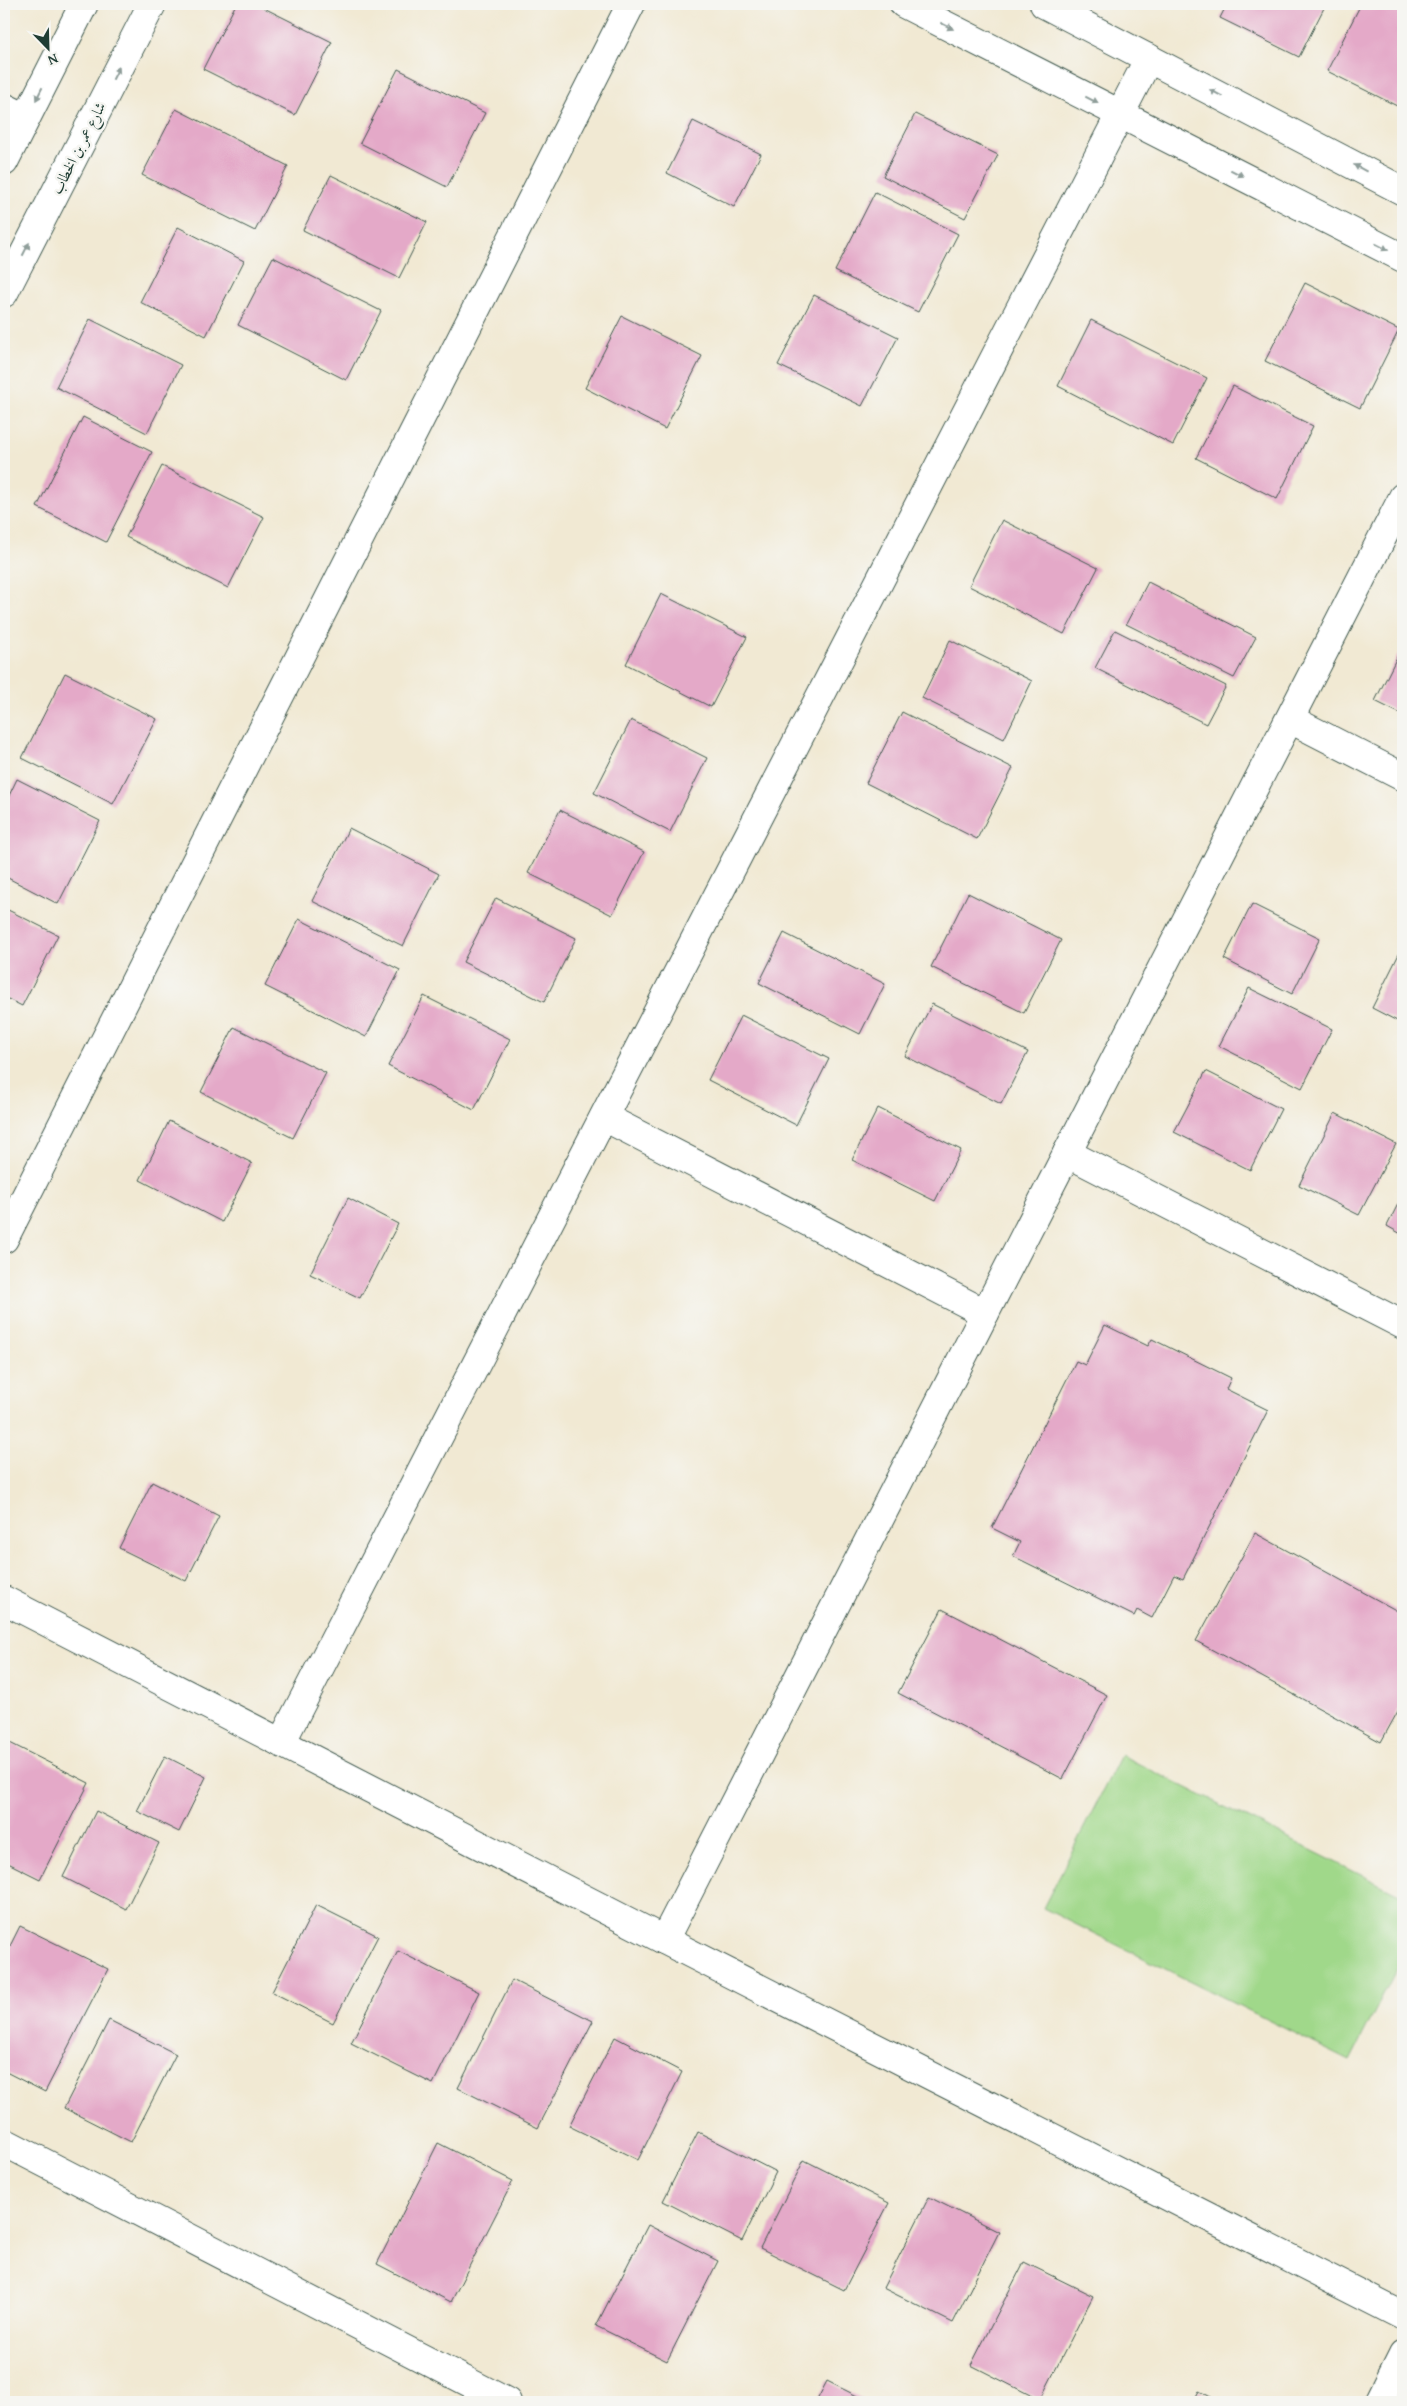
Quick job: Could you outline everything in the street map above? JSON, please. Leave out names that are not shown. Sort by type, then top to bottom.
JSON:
[{"type":"street","points":[[4,162],[15,113],[84,4]]},
{"type":"street","name":"شارع عمر بن الخطاب","points":[[4,293],[152,4]]},
{"type":"street","points":[[4,1239],[631,4]]},
{"type":"street","points":[[904,4],[1403,258]]},
{"type":"street","points":[[1044,4],[1403,191]]},
{"type":"street","points":[[282,1743],[1149,58]]},
{"type":"street","points":[[664,1940],[1403,497]]},
{"type":"street","points":[[1290,718],[1403,777]]},
{"type":"street","points":[[604,1117],[985,1314]]},
{"type":"street","points":[[1067,1153],[1403,1324]]},
{"type":"street","points":[[4,1600],[664,1940],[1403,2316]]},
{"type":"street","points":[[4,2142],[507,2402]]},
{"type":"street","points":[[1379,2402],[1403,2354]]},
{"type":"green space","points":[[1121,1755],[1403,1896],[1403,1956],[1350,2061],[1043,1908]]},
{"type":"building","points":[[236,4],[256,4],[332,42],[295,115],[203,69]]},
{"type":"building","points":[[1227,4],[1326,4],[1299,57],[1220,18]]},
{"type":"building","points":[[1361,4],[1403,4],[1403,109],[1327,71]]},
{"type":"building","points":[[398,69],[485,113],[447,187],[360,143]]},
{"type":"building","points":[[176,109],[288,166],[255,231],[142,175]]},
{"type":"building","points":[[915,114],[998,155],[965,218],[883,176]]},
{"type":"building","points":[[693,121],[761,154],[734,207],[667,173]]},
{"type":"building","points":[[331,175],[427,222],[399,278],[303,230]]},
{"type":"building","points":[[875,192],[958,234],[918,312],[835,271]]},
{"type":"building","points":[[178,227],[244,261],[206,336],[140,302]]},
{"type":"building","points":[[273,257],[381,311],[346,380],[238,325]]},
{"type":"building","points":[[1305,283],[1399,330],[1360,408],[1265,361]]},
{"type":"building","points":[[814,295],[898,337],[862,406],[778,365]]},
{"type":"building","points":[[622,316],[702,356],[665,429],[585,388]]},
{"type":"building","points":[[90,319],[181,365],[147,433],[56,387]]},
{"type":"building","points":[[1091,320],[1207,378],[1173,445],[1058,386]]},
{"type":"building","points":[[1233,386],[1313,426],[1277,499],[1196,458]]},
{"type":"building","points":[[83,417],[152,452],[106,542],[37,507]]},
{"type":"building","points":[[162,466],[264,517],[228,588],[126,537]]},
{"type":"building","points":[[1002,520],[1098,568],[1064,634],[969,586]]},
{"type":"building","points":[[1148,582],[1256,637],[1234,678],[1126,624]]},
{"type":"building","points":[[661,594],[747,637],[711,707],[626,664]]},
{"type":"building","points":[[1115,630],[1226,686],[1206,724],[1095,668]]},
{"type":"building","points":[[950,640],[1032,681],[1004,739],[922,698]]},
{"type":"building","points":[[1403,645],[1403,715],[1375,701]]},
{"type":"building","points":[[65,673],[157,719],[113,804],[22,758]]},
{"type":"building","points":[[902,712],[1013,768],[977,839],[866,783]]},
{"type":"building","points":[[631,720],[707,758],[670,832],[594,793]]},
{"type":"building","points":[[17,779],[100,821],[58,904],[4,876],[4,806]]},
{"type":"building","points":[[560,810],[644,852],[612,915],[528,873]]},
{"type":"building","points":[[349,828],[439,874],[403,946],[312,901]]},
{"type":"building","points":[[968,893],[1061,940],[1024,1013],[931,967]]},
{"type":"building","points":[[496,898],[576,938],[544,1002],[463,962]]},
{"type":"building","points":[[1252,904],[1320,938],[1292,994],[1224,959]]},
{"type":"building","points":[[4,908],[58,935],[22,1006],[4,997]]},
{"type":"building","points":[[299,919],[400,970],[366,1037],[265,986]]},
{"type":"building","points":[[784,933],[885,984],[860,1034],[759,983]]},
{"type":"building","points":[[1403,946],[1403,1024],[1372,1008]]},
{"type":"building","points":[[1249,988],[1332,1029],[1302,1088],[1219,1046]]},
{"type":"building","points":[[424,996],[510,1039],[474,1110],[388,1066]]},
{"type":"building","points":[[932,1004],[1028,1052],[1001,1104],[905,1056]]},
{"type":"building","points":[[741,1015],[829,1059],[796,1125],[708,1080]]},
{"type":"building","points":[[234,1027],[326,1073],[293,1138],[201,1092]]},
{"type":"building","points":[[1206,1071],[1281,1109],[1250,1170],[1174,1132]]},
{"type":"building","points":[[878,1108],[961,1150],[935,1201],[852,1160]]},
{"type":"building","points":[[1335,1113],[1396,1144],[1359,1215],[1299,1185]]},
{"type":"building","points":[[169,1121],[252,1163],[222,1222],[140,1180]]},
{"type":"building","points":[[1403,1194],[1403,1235],[1387,1226]]},
{"type":"building","points":[[348,1198],[398,1224],[360,1298],[310,1274]]},
{"type":"building","points":[[1105,1325],[1148,1346],[1152,1339],[1231,1378],[1226,1389],[1268,1410],[1183,1579],[1174,1575],[1152,1618],[1137,1610],[1134,1616],[1013,1556],[1020,1542],[992,1528],[1076,1361],[1085,1365]]},
{"type":"building","points":[[152,1482],[219,1516],[186,1581],[119,1548]]},
{"type":"building","points":[[1255,1533],[1403,1614],[1403,1702],[1381,1742],[1196,1641]]},
{"type":"building","points":[[942,1609],[1107,1695],[1063,1779],[898,1693]]},
{"type":"building","points":[[4,1740],[89,1783],[40,1879],[4,1861]]},
{"type":"building","points":[[165,1756],[206,1777],[179,1832],[137,1811]]},
{"type":"building","points":[[96,1811],[159,1843],[126,1909],[63,1877]]},
{"type":"building","points":[[316,1905],[378,1936],[333,2023],[272,1992]]},
{"type":"building","points":[[20,1926],[108,1969],[45,2092],[4,2071],[4,1958]]},
{"type":"building","points":[[398,1951],[479,1992],[433,2084],[351,2043]]},
{"type":"building","points":[[512,1980],[593,2021],[538,2128],[458,2088]]},
{"type":"building","points":[[109,2020],[176,2054],[131,2142],[64,2108]]},
{"type":"building","points":[[615,2037],[682,2072],[638,2160],[569,2126]]},
{"type":"building","points":[[698,2132],[776,2172],[742,2241],[663,2201]]},
{"type":"building","points":[[438,2143],[513,2181],[451,2302],[377,2264]]},
{"type":"building","points":[[804,2160],[889,2203],[844,2290],[760,2248]]},
{"type":"building","points":[[929,2197],[999,2232],[953,2323],[883,2288]]},
{"type":"building","points":[[648,2225],[718,2261],[667,2361],[596,2326]]},
{"type":"building","points":[[1024,2262],[1093,2296],[1040,2400],[971,2365]]},
{"type":"building","points":[[827,2381],[869,2402],[816,2402]]},
{"type":"building","points":[[1199,2391],[1221,2402],[1193,2402]]}]
